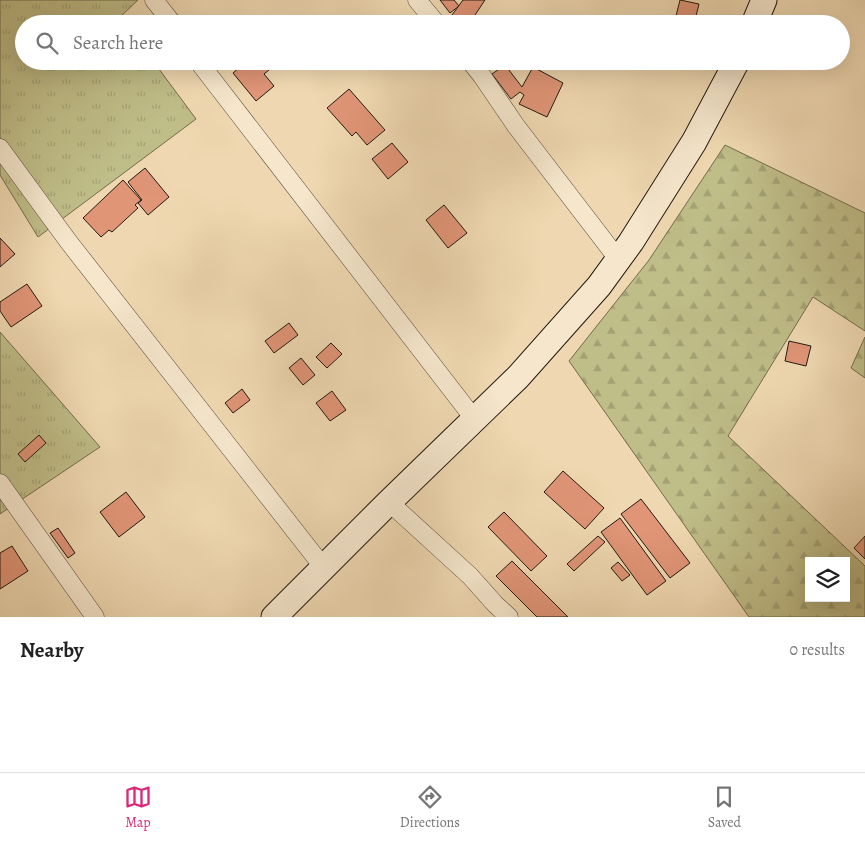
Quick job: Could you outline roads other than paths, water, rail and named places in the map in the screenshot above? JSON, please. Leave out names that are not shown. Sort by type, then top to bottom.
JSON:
[{"type":"main road","points":[[758,15],[764,0]]},
{"type":"main road","points":[[274,617],[518,377],[599,286],[631,242],[694,142],[732,70]]},
{"type":"street","points":[[154,0],[166,15]]},
{"type":"street","points":[[417,0],[430,15]]},
{"type":"street","points":[[205,70],[475,420]]},
{"type":"street","points":[[477,70],[516,126],[618,259]]},
{"type":"street","points":[[0,148],[68,241],[324,568]]},
{"type":"street","points":[[0,483],[95,617]]},
{"type":"street","points":[[389,502],[470,576],[509,617]]}]
